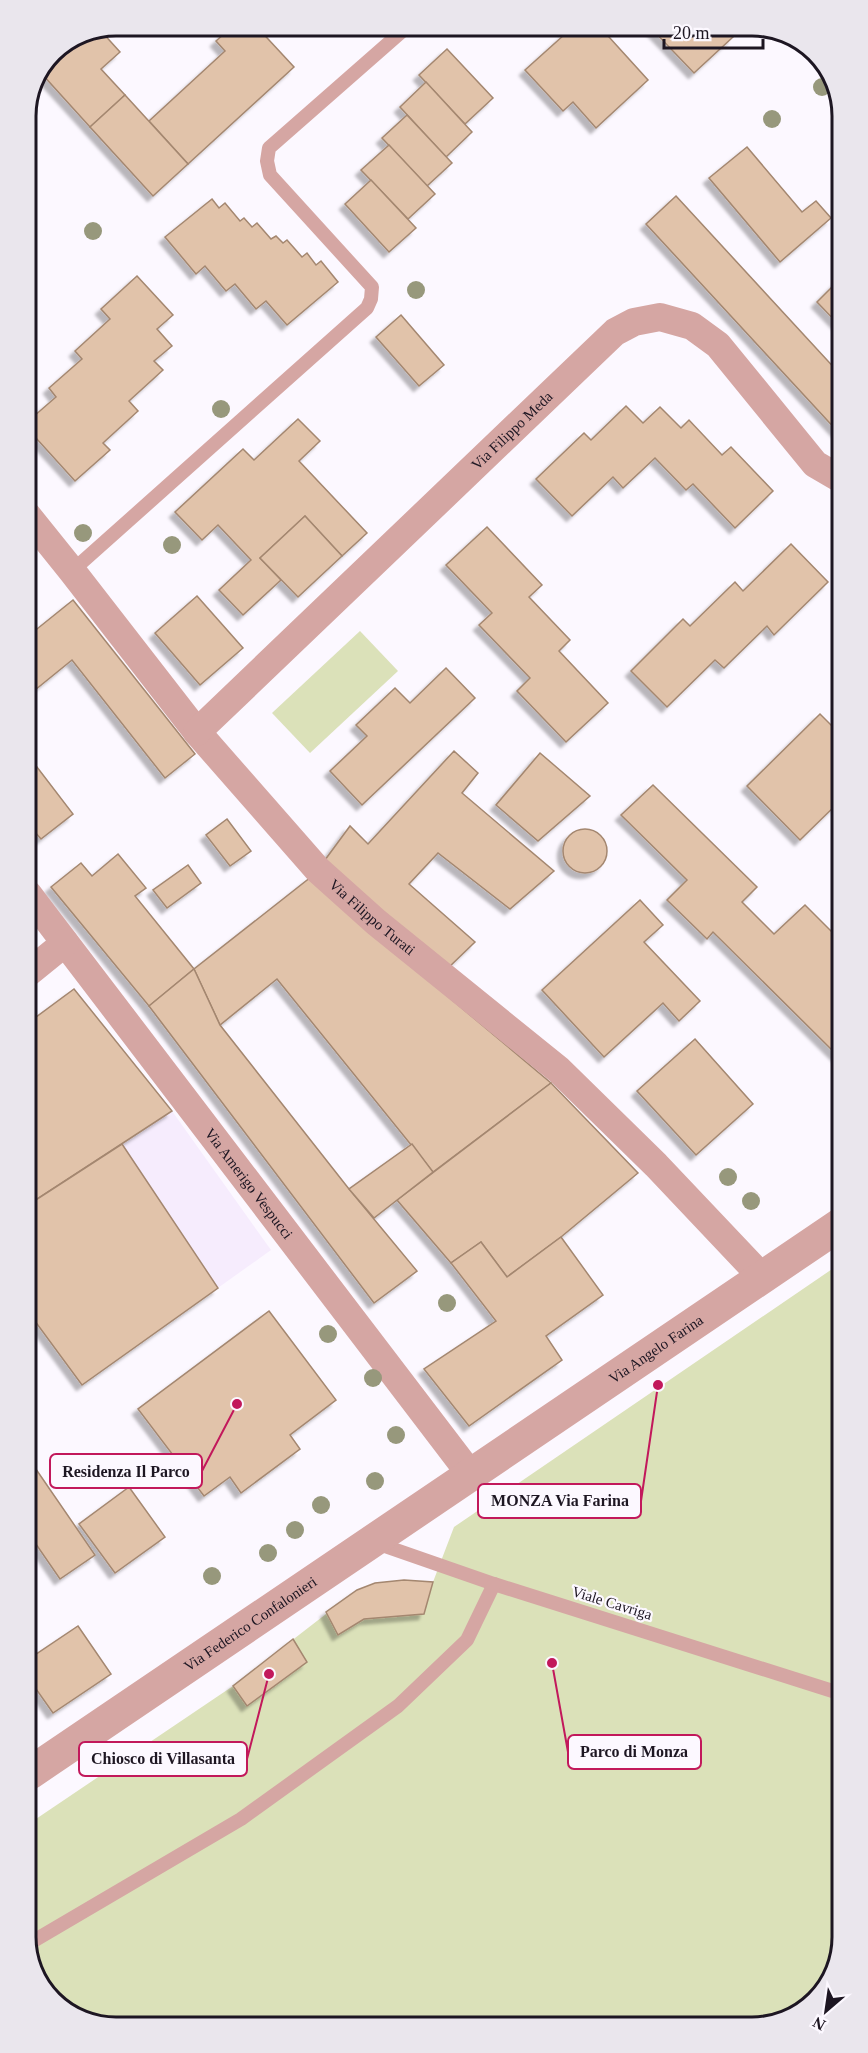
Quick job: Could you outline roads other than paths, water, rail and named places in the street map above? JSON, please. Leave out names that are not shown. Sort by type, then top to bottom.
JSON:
[{"type":"street","name":"Via Filippo Meda","points":[[197,732],[615,332],[634,322],[660,317],[692,326],[718,345],[814,464],[832,474]]},
{"type":"street","name":"Via Filippo Turati","points":[[36,526],[197,732],[318,870],[376,922],[559,1070],[657,1165],[762,1277]]},
{"type":"street","name":"Via Amerigo Vespucci","points":[[36,905],[471,1475]]},
{"type":"street","points":[[36,967],[65,943]]},
{"type":"street","name":"Via Angelo Farina","points":[[471,1475],[832,1230]]},
{"type":"street","name":"Via Federico Confalonieri","points":[[36,1769],[471,1475]]},
{"type":"lane","points":[[72,571],[367,308],[371,299],[372,287],[270,175],[267,161],[269,148],[397,36]]},
{"type":"lane","name":"Viale Cavriga","points":[[372,1541],[494,1584],[832,1691]]},
{"type":"lane","points":[[36,1939],[241,1819],[398,1706],[467,1640],[494,1584]]},
{"type":"place","name":"MONZA Via Farina","points":[[658,1385]]},
{"type":"place","name":"Residenza Il Parco","points":[[237,1404]]},
{"type":"place","name":"Parco di Monza","points":[[552,1663]]},
{"type":"place","name":"Chiosco di Villasanta","points":[[269,1674]]}]
